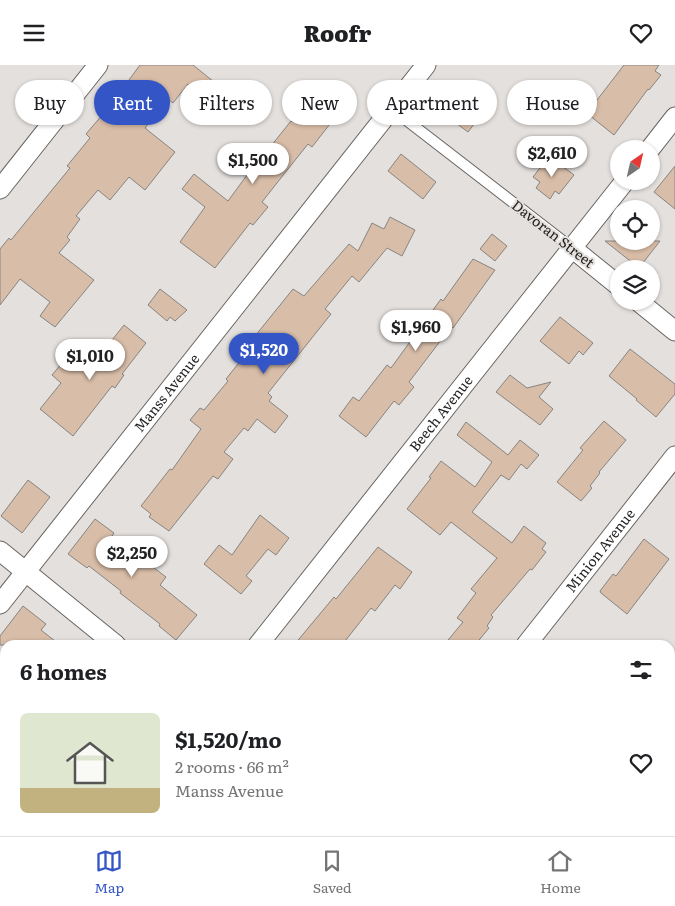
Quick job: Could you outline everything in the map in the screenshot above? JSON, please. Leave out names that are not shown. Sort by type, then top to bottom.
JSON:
[{"type":"street","points":[[0,189],[98,65]]},
{"type":"street","name":"Manss Avenue","points":[[414,80],[426,65]]},
{"type":"street","points":[[657,140],[675,117]]},
{"type":"street","name":"Manss Avenue","points":[[0,604],[379,125]]},
{"type":"street","name":"Beech Avenue","points":[[262,640],[617,190]]},
{"type":"street","name":"Davoran Street","points":[[572,248],[610,279]]},
{"type":"street","points":[[649,310],[675,331]]},
{"type":"street","name":"Minion Avenue","points":[[530,640],[675,456]]},
{"type":"street","points":[[0,551],[110,640]]},
{"type":"lane","name":"Davoran Street","points":[[413,125],[572,248]]},
{"type":"building","points":[[140,65],[193,65],[212,80],[180,80],[180,94],[173,103],[170,101],[170,80],[129,80]]},
{"type":"building","points":[[624,65],[659,65],[655,71],[661,75],[648,89],[614,135],[597,121],[597,100]]},
{"type":"building","points":[[94,125],[147,125],[145,128],[175,152],[145,190],[129,177],[110,200],[98,190],[76,216],[80,219],[67,237],[70,240],[59,253],[94,280],[55,327],[40,316],[50,302],[20,279],[0,305],[0,249],[9,238],[11,240],[70,168],[67,166],[90,138],[86,134]]},
{"type":"building","points":[[288,125],[329,125],[312,147],[308,144],[288,169],[262,202],[268,207],[253,225],[250,223],[215,268],[180,242],[205,207],[182,189],[194,174],[228,201]]},
{"type":"building","points":[[459,125],[473,125],[468,132]]},
{"type":"building","points":[[401,154],[436,182],[423,199],[388,171]]},
{"type":"building","points":[[549,156],[574,175],[559,194],[555,191],[550,199],[536,188],[540,182],[533,177]]},
{"type":"building","points":[[675,166],[675,209],[654,192],[660,190],[660,185]]},
{"type":"building","points":[[390,217],[415,230],[402,256],[387,248],[359,282],[352,276],[325,309],[331,314],[268,393],[272,397],[269,401],[288,416],[275,433],[257,419],[248,431],[244,428],[224,452],[233,459],[218,479],[213,476],[169,531],[149,517],[151,514],[141,506],[170,469],[172,470],[201,429],[190,420],[200,408],[204,410],[228,381],[226,379],[250,349],[247,346],[293,289],[304,296],[349,244],[358,251],[372,223],[384,229]]},
{"type":"building","points":[[492,234],[507,246],[495,261],[480,249]]},
{"type":"building","points":[[616,250],[653,250],[645,260],[629,260]]},
{"type":"building","points":[[473,259],[495,270],[453,328],[451,327],[409,382],[414,387],[399,405],[394,401],[366,437],[339,416],[353,397],[359,401],[387,365],[391,368],[441,299],[443,301]]},
{"type":"building","points":[[160,289],[187,310],[175,321],[170,317],[167,321],[148,305]]},
{"type":"building","points":[[560,317],[593,343],[583,355],[579,351],[569,364],[540,341]]},
{"type":"building","points":[[124,325],[146,343],[122,374],[124,375],[115,388],[112,386],[73,436],[40,409],[61,383],[52,375],[68,356],[79,366],[92,349],[100,355]]},
{"type":"building","points":[[630,349],[675,384],[675,394],[656,417],[609,376]]},
{"type":"building","points":[[510,375],[527,388],[551,382],[539,397],[553,409],[540,425],[496,392]]},
{"type":"building","points":[[604,421],[626,440],[599,472],[590,486],[592,488],[581,501],[557,482],[583,450],[580,448]]},
{"type":"building","points":[[466,422],[508,455],[520,440],[539,455],[527,469],[521,464],[509,480],[501,475],[472,512],[512,543],[524,526],[546,543],[542,549],[546,552],[491,615],[493,617],[487,626],[489,628],[479,640],[448,640],[463,622],[457,618],[476,593],[471,589],[497,558],[451,522],[440,535],[407,509],[431,478],[429,477],[441,461],[475,487],[492,462],[457,435]]},
{"type":"building","points":[[28,480],[50,497],[22,533],[1,516]]},
{"type":"building","points":[[260,515],[289,538],[276,555],[268,549],[246,576],[252,581],[241,594],[204,564],[219,545],[232,555]]},
{"type":"building","points":[[95,519],[114,533],[112,536],[166,577],[160,585],[197,615],[176,640],[159,626],[160,624],[120,593],[121,591],[89,566],[87,568],[68,554]]},
{"type":"building","points":[[644,539],[669,559],[627,614],[600,591],[613,574],[616,576]]},
{"type":"building","points":[[378,547],[412,572],[400,589],[395,585],[375,611],[371,608],[346,640],[298,640],[334,597],[336,599]]},
{"type":"building","points":[[23,606],[46,624],[41,630],[54,640],[0,640],[0,636]]}]
